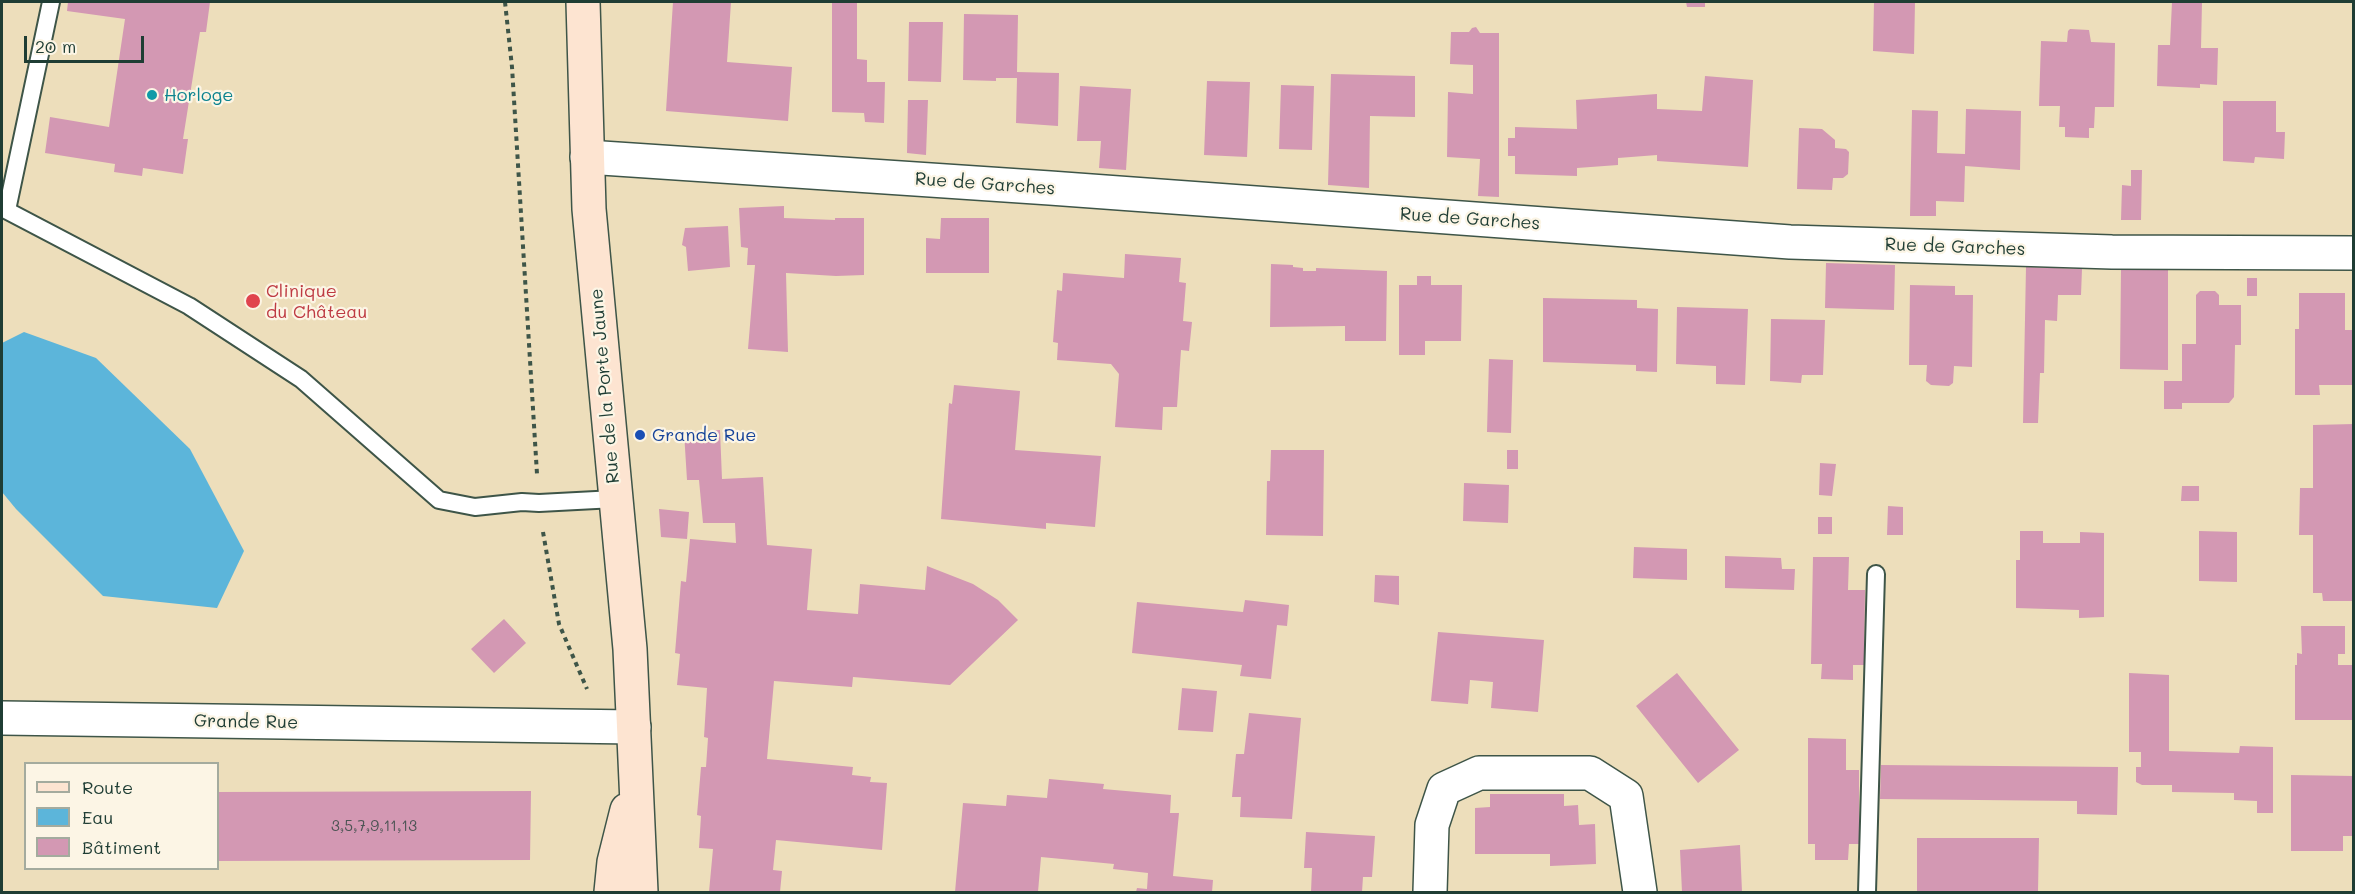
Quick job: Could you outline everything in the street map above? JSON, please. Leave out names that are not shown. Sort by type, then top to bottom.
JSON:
[{"type":"main road","name":"Rue de la Porte Jaune","points":[[583,2],[589,209],[630,649],[641,892]]},
{"type":"main road","name":"Rue de la Porte Jaune","points":[[611,892],[614,862],[636,770]]},
{"type":"street","name":"Rue de Garches","points":[[587,158],[1050,188],[1790,242],[2112,252],[2354,253]]},
{"type":"street","name":"Grande Rue","points":[[2,718],[634,727]]},
{"type":"street","points":[[1430,892],[1432,825],[1444,789],[1479,773],[1590,772],[1626,796],[1640,892]]},
{"type":"lane","points":[[51,2],[4,209],[189,306],[302,379],[440,500],[475,507],[522,502],[615,499]]},
{"type":"lane","points":[[1868,892],[1876,574]]},
{"type":"path","points":[[505,2],[512,67],[538,503],[559,624],[590,696],[589,728]]},
{"type":"water","points":[[24,332],[96,358],[190,449],[244,551],[217,608],[103,596],[16,509],[2,492],[2,343]]},
{"type":"building","name":"Horloge","points":[[68,2],[210,2],[206,32],[200,32],[183,139],[188,139],[183,174],[143,168],[142,176],[114,172],[115,164],[45,153],[50,117],[109,127],[125,19],[67,11]]},
{"type":"building","points":[[673,2],[731,2],[727,62],[792,67],[788,121],[666,111]]},
{"type":"building","points":[[832,2],[857,2],[857,59],[867,60],[867,82],[885,82],[884,123],[865,122],[864,113],[832,112]]},
{"type":"building","points":[[1686,2],[1705,2],[1705,7],[1687,7]]},
{"type":"building","points":[[1874,2],[1915,2],[1914,54],[1873,51]]},
{"type":"building","points":[[2172,2],[2202,2],[2201,48],[2218,48],[2217,85],[2200,84],[2200,88],[2157,86],[2158,45],[2170,45]]},
{"type":"building","points":[[964,14],[1018,15],[1017,72],[1059,73],[1058,126],[1016,123],[1017,78],[996,78],[996,81],[963,80]]},
{"type":"building","points":[[909,22],[943,22],[941,82],[908,81]]},
{"type":"building","points":[[1476,27],[1480,33],[1499,33],[1499,197],[1478,196],[1480,159],[1447,157],[1448,92],[1473,94],[1473,65],[1450,64],[1451,32],[1469,32]]},
{"type":"building","points":[[2070,29],[2089,30],[2091,42],[2115,43],[2114,107],[2095,107],[2094,128],[2089,128],[2089,138],[2065,137],[2065,127],[2059,127],[2060,106],[2039,106],[2041,41],[2067,42]]},
{"type":"building","points":[[1331,74],[1415,76],[1415,117],[1370,116],[1369,188],[1328,185]]},
{"type":"building","points":[[1705,76],[1753,80],[1748,167],[1657,161],[1657,155],[1618,158],[1618,165],[1577,168],[1577,176],[1515,174],[1515,156],[1508,156],[1508,138],[1515,138],[1515,127],[1577,129],[1576,100],[1657,94],[1657,109],[1702,111]]},
{"type":"building","points":[[1207,81],[1250,82],[1247,157],[1204,155]]},
{"type":"building","points":[[1281,85],[1314,86],[1312,150],[1279,149]]},
{"type":"building","points":[[1080,86],[1131,89],[1126,170],[1099,168],[1101,141],[1077,141]]},
{"type":"building","points":[[908,100],[928,100],[926,155],[907,153]]},
{"type":"building","points":[[2223,101],[2276,101],[2276,132],[2285,132],[2284,159],[2255,157],[2254,163],[2223,161]]},
{"type":"building","points":[[1966,109],[2021,111],[2020,170],[1965,166],[1964,202],[1936,201],[1936,216],[1910,216],[1912,110],[1938,111],[1937,153],[1965,154]]},
{"type":"building","points":[[1799,128],[1822,129],[1835,140],[1835,148],[1846,149],[1849,152],[1848,174],[1843,178],[1833,178],[1832,190],[1797,189]]},
{"type":"building","points":[[2131,170],[2142,170],[2141,220],[2121,220],[2122,185],[2131,186]]},
{"type":"building","points":[[784,206],[784,218],[835,220],[835,218],[864,218],[864,275],[786,273],[788,352],[748,349],[755,265],[747,265],[748,248],[741,247],[739,208]]},
{"type":"building","points":[[941,218],[989,218],[989,273],[926,273],[926,238],[940,239]]},
{"type":"building","points":[[728,226],[730,267],[688,271],[686,247],[682,245],[685,228]]},
{"type":"building","points":[[1125,254],[1181,258],[1179,282],[1186,283],[1183,321],[1192,322],[1189,351],[1181,350],[1177,407],[1163,407],[1162,430],[1115,427],[1119,374],[1111,364],[1057,360],[1058,343],[1053,342],[1057,290],[1062,291],[1063,273],[1124,278]]},
{"type":"building","points":[[1826,263],[1895,265],[1894,310],[1825,308]]},
{"type":"building","points":[[1271,264],[1293,265],[1293,267],[1303,268],[1303,271],[1316,271],[1316,268],[1387,271],[1386,341],[1345,341],[1345,326],[1270,327]]},
{"type":"building","points":[[2026,267],[2082,269],[2081,295],[2058,295],[2057,321],[2045,320],[2044,373],[2040,373],[2038,423],[2023,423]]},
{"type":"building","points":[[2121,269],[2168,269],[2168,370],[2120,369]]},
{"type":"building","points":[[1417,276],[1431,276],[1431,285],[1462,285],[1461,341],[1425,341],[1425,355],[1399,355],[1399,285],[1417,285]]},
{"type":"building","points":[[2247,278],[2257,278],[2257,296],[2247,296]]},
{"type":"building","points":[[1910,285],[1955,286],[1955,295],[1973,295],[1972,367],[1954,366],[1953,383],[1949,386],[1931,385],[1926,381],[1927,365],[1909,365]]},
{"type":"building","points":[[2200,291],[2215,291],[2219,295],[2219,305],[2241,305],[2241,345],[2235,345],[2234,397],[2229,403],[2182,403],[2182,409],[2164,409],[2164,381],[2182,381],[2182,344],[2196,344],[2196,295]]},
{"type":"building","points":[[2299,293],[2345,293],[2345,330],[2354,330],[2354,385],[2319,385],[2320,395],[2295,395],[2295,329],[2299,329]]},
{"type":"building","points":[[1543,298],[1637,300],[1637,308],[1658,309],[1657,372],[1636,371],[1636,365],[1543,362]]},
{"type":"building","points":[[1677,307],[1748,309],[1745,385],[1716,384],[1716,366],[1676,364]]},
{"type":"building","points":[[1771,319],[1825,320],[1823,375],[1802,375],[1801,383],[1770,381]]},
{"type":"building","points":[[1489,359],[1513,360],[1511,433],[1487,432]]},
{"type":"building","points":[[954,385],[1020,391],[1015,450],[1101,456],[1095,527],[1046,523],[1046,529],[941,519],[949,403],[952,404]]},
{"type":"building","points":[[2354,424],[2354,601],[2323,601],[2322,593],[2313,593],[2313,535],[2299,535],[2300,488],[2313,488],[2313,425]]},
{"type":"building","points":[[720,430],[722,479],[763,477],[767,545],[812,549],[807,610],[858,614],[860,584],[925,590],[927,566],[973,584],[998,600],[1018,620],[950,685],[853,677],[852,687],[774,681],[767,759],[853,767],[852,775],[871,777],[870,782],[887,783],[882,850],[776,840],[773,870],[782,871],[780,892],[709,892],[713,849],[699,848],[701,816],[697,815],[701,767],[706,767],[708,738],[704,737],[707,688],[677,685],[680,654],[675,653],[681,581],[686,582],[690,539],[736,543],[735,523],[703,523],[699,480],[687,480],[684,432]]},
{"type":"building","points":[[1271,450],[1324,450],[1323,536],[1266,535],[1267,481],[1270,481]]},
{"type":"building","points":[[1507,450],[1518,450],[1518,469],[1507,469]]},
{"type":"building","points":[[1820,463],[1836,464],[1832,496],[1819,495]]},
{"type":"building","points":[[1464,483],[1509,485],[1508,523],[1463,521]]},
{"type":"building","points":[[2182,486],[2199,486],[2199,501],[2181,501]]},
{"type":"building","points":[[1888,506],[1903,507],[1903,535],[1887,535]]},
{"type":"building","points":[[659,509],[689,512],[687,539],[661,537]]},
{"type":"building","points":[[1818,517],[1832,517],[1832,534],[1818,534]]},
{"type":"building","points":[[2020,531],[2043,531],[2043,543],[2080,543],[2080,532],[2104,533],[2104,617],[2079,618],[2079,610],[2016,608],[2016,560],[2020,560]]},
{"type":"building","points":[[2199,531],[2237,532],[2237,582],[2199,581]]},
{"type":"building","points":[[1634,547],[1687,549],[1687,580],[1633,578]]},
{"type":"building","points":[[1725,556],[1781,558],[1782,569],[1795,569],[1794,590],[1725,588]]},
{"type":"building","points":[[1813,557],[1849,557],[1848,590],[1865,590],[1864,665],[1853,665],[1853,680],[1821,679],[1822,664],[1811,664]]},
{"type":"building","points":[[1375,575],[1399,576],[1399,605],[1374,602]]},
{"type":"building","points":[[1245,600],[1289,605],[1287,626],[1277,625],[1271,679],[1240,676],[1242,665],[1132,653],[1137,602],[1243,612]]},
{"type":"building","points":[[504,619],[526,643],[494,673],[471,649]]},
{"type":"building","points":[[2301,626],[2345,626],[2345,654],[2338,654],[2338,665],[2354,665],[2354,720],[2295,720],[2295,665],[2297,665],[2297,653],[2302,654]]},
{"type":"building","points":[[1438,632],[1544,640],[1538,712],[1491,708],[1493,682],[1470,680],[1468,704],[1431,701]]},
{"type":"building","points":[[1677,673],[1739,750],[1698,783],[1636,706]]},
{"type":"building","points":[[2129,673],[2169,675],[2169,751],[2239,753],[2240,746],[2273,747],[2273,813],[2257,813],[2257,801],[2234,800],[2234,793],[2172,792],[2172,785],[2142,785],[2136,782],[2136,767],[2141,767],[2141,752],[2129,752]]},
{"type":"building","points":[[1182,688],[1217,691],[1213,732],[1178,730]]},
{"type":"building","points":[[1249,713],[1301,718],[1292,819],[1240,817],[1241,797],[1232,797],[1236,754],[1244,754]]},
{"type":"building","points":[[1808,738],[1846,739],[1846,770],[1859,770],[1859,844],[1849,844],[1848,860],[1815,860],[1815,844],[1808,844]]},
{"type":"building","points":[[1881,765],[2118,767],[2117,815],[2077,814],[2077,801],[1880,799]]},
{"type":"building","points":[[2291,775],[2354,776],[2354,836],[2343,836],[2343,851],[2291,851]]},
{"type":"building","points":[[1049,779],[1104,784],[1103,789],[1171,795],[1170,813],[1179,813],[1173,876],[1213,880],[1212,892],[1136,892],[1137,888],[1147,889],[1148,873],[1113,869],[1114,864],[1041,857],[1038,892],[955,892],[963,803],[1006,806],[1007,795],[1047,798]]},
{"type":"building","points":[[531,791],[530,860],[219,861],[219,792]]},
{"type":"building","points":[[1490,794],[1564,794],[1564,806],[1578,805],[1579,825],[1595,824],[1596,864],[1550,866],[1550,854],[1475,854],[1475,808],[1490,807]]},
{"type":"building","points":[[1306,832],[1375,836],[1372,877],[1363,877],[1362,892],[1311,892],[1312,868],[1304,868]]},
{"type":"building","points":[[1917,838],[2039,838],[2038,892],[1917,892]]},
{"type":"building","points":[[1740,845],[1742,892],[1682,892],[1680,850]]},
{"type":"place","name":"Horloge","points":[[152,95]]},
{"type":"place","name":"Clinique du Château","points":[[253,301]]},
{"type":"place","name":"Grande Rue","points":[[640,435]]}]
